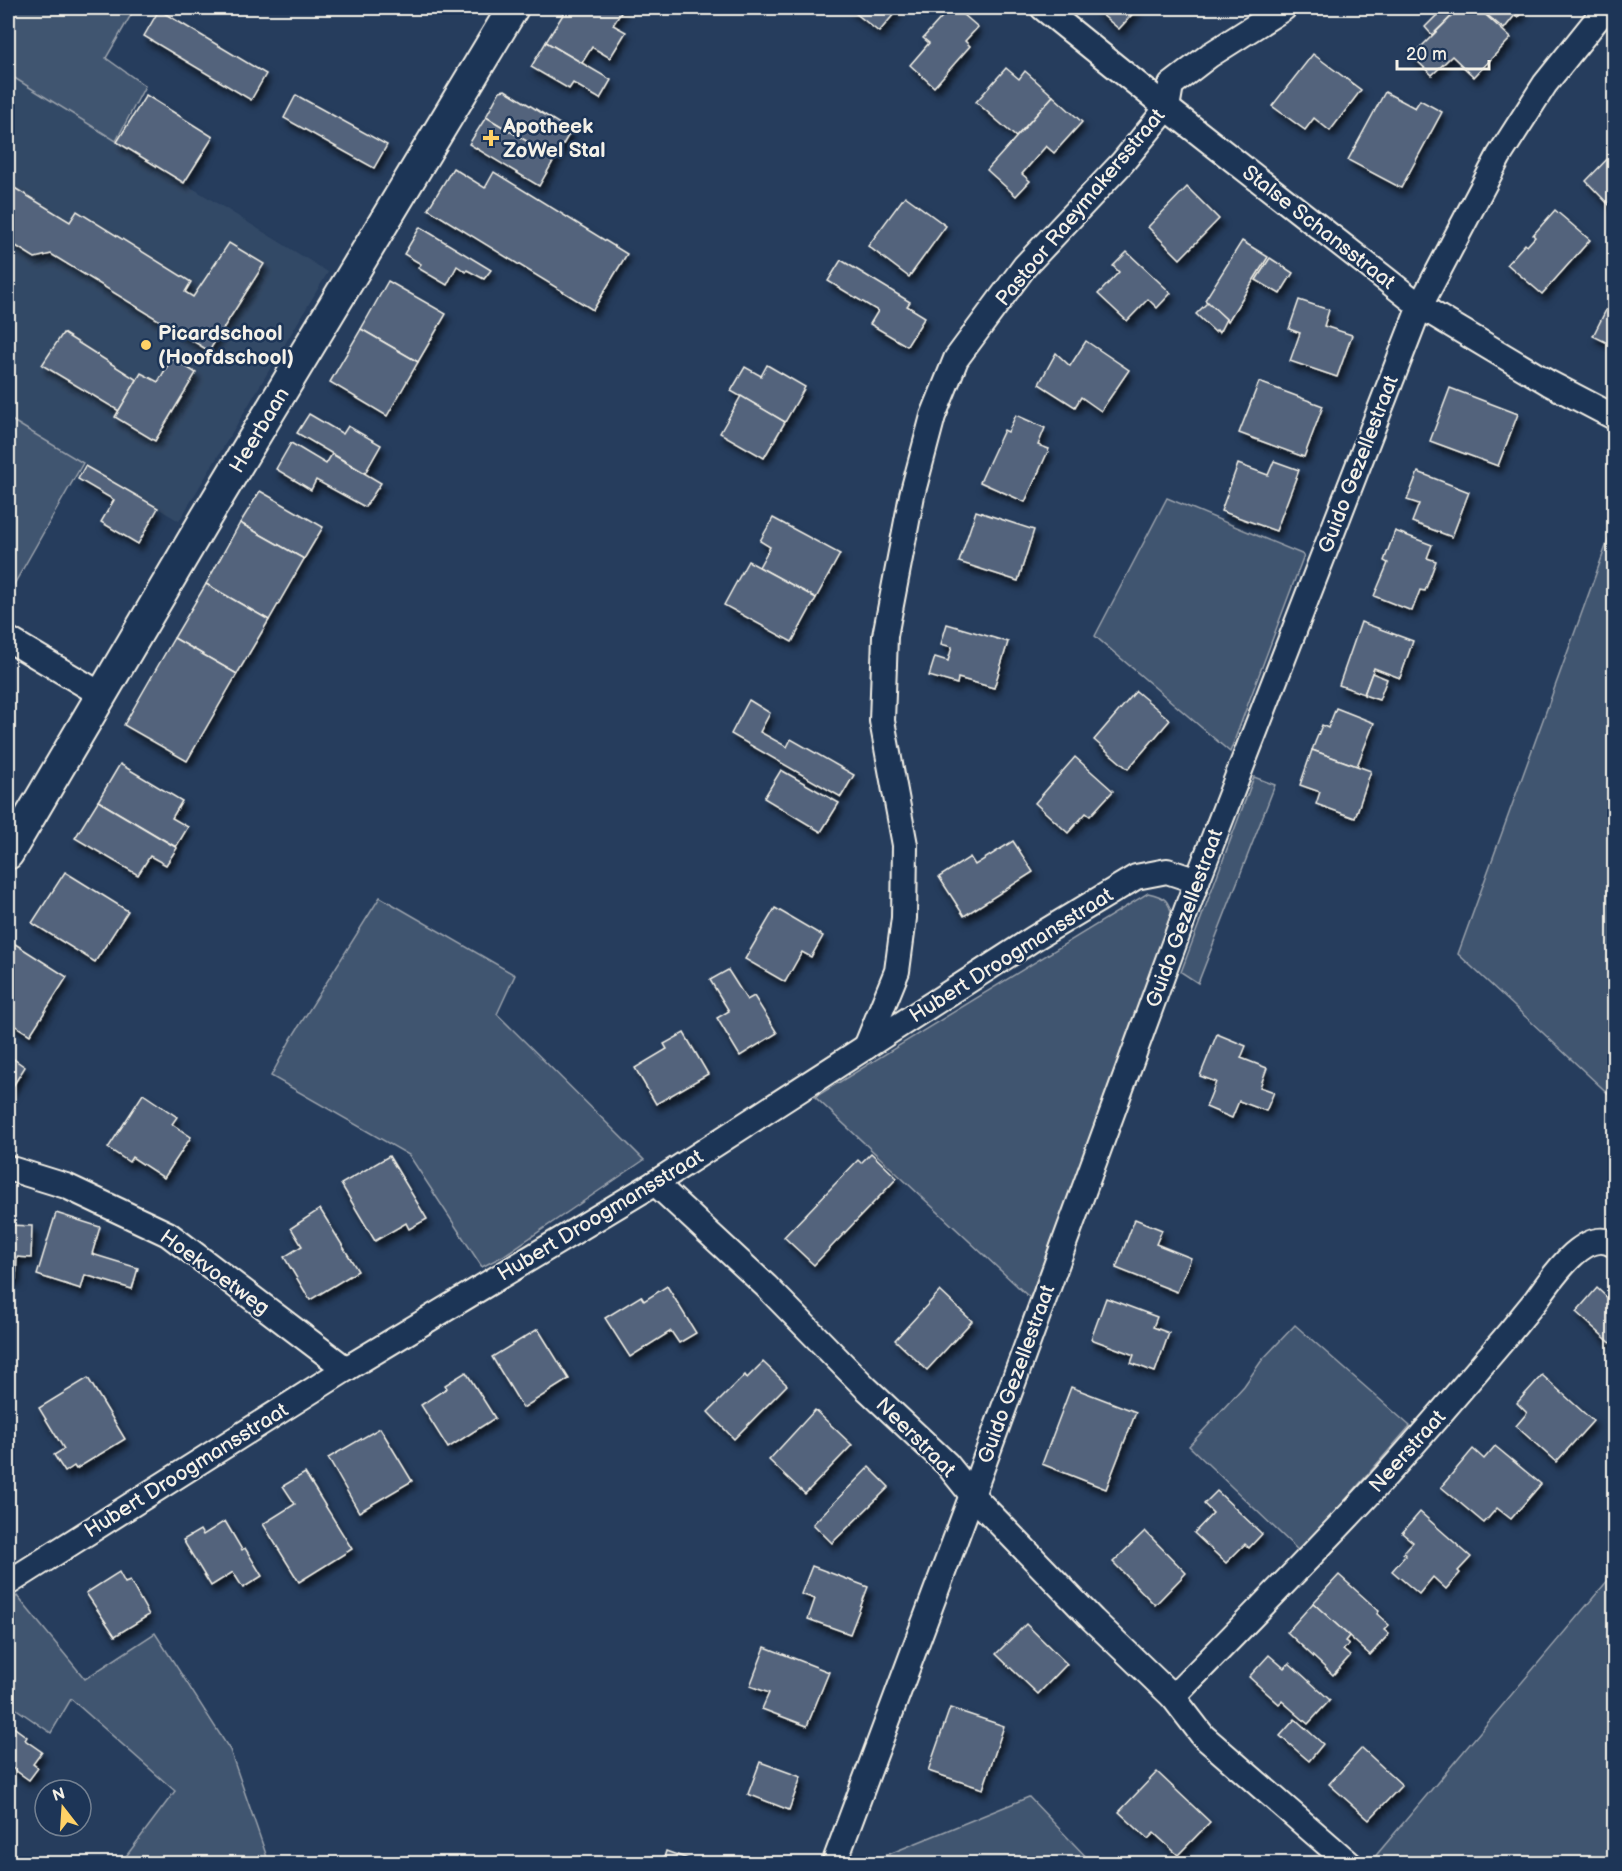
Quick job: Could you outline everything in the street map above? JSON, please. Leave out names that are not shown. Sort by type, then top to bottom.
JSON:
[{"type":"street","name":"Heerbaan","points":[[8,854],[208,514],[513,8]]},
{"type":"street","name":"Stalse Schansstraat","points":[[1043,8],[1420,306],[1549,383],[1614,417]]},
{"type":"street","name":"Pastoor Raeymakersstraat","points":[[866,1047],[897,971],[904,918],[905,844],[882,721],[885,636],[912,495],[933,416],[956,359],[1025,266],[1122,163],[1167,108],[1171,85],[1210,55],[1284,8]]},
{"type":"street","name":"Guido Gezellestraat","points":[[834,1863],[972,1495],[1197,881],[1420,306],[1500,156],[1545,84],[1606,8]]},
{"type":"street","points":[[8,639],[102,695]]},
{"type":"street","name":"Hubert Droogmansstraat","points":[[8,1582],[346,1369],[655,1183],[1034,939],[1136,877],[1167,871],[1197,881]]},
{"type":"street","name":"Hoekvoetweg","points":[[8,1168],[66,1186],[168,1234],[346,1369]]},
{"type":"street","name":"Neerstraat","points":[[655,1183],[766,1286],[865,1387],[947,1464],[972,1495],[1093,1620],[1173,1697],[1203,1736],[1350,1863]]},
{"type":"street","name":"Neerstraat","points":[[1173,1697],[1358,1505],[1450,1402],[1519,1321],[1566,1261],[1587,1245],[1597,1242],[1610,1242],[1614,1245]]},
{"type":"shaded area","points":[[8,8],[135,8],[106,58],[145,86],[116,141],[8,74]]},
{"type":"shaded area","name":"Picardschool (Hoofdschool)","points":[[8,74],[328,272],[179,521],[8,418]]},
{"type":"shaded area","points":[[8,418],[83,463],[8,595]]},
{"type":"shaded area","points":[[1167,498],[1304,555],[1230,752],[1095,636]]},
{"type":"shaded area","points":[[1614,524],[1614,1099],[1458,954]]},
{"type":"shaded area","points":[[1254,777],[1275,785],[1198,983],[1181,972]]},
{"type":"shaded area","points":[[1148,893],[1165,900],[1173,917],[1030,1298],[815,1097]]},
{"type":"shaded area","points":[[380,897],[515,975],[497,1014],[644,1160],[503,1256],[482,1267],[409,1155],[271,1076],[291,1039]]},
{"type":"shaded area","points":[[1295,1325],[1410,1426],[1300,1552],[1189,1446],[1244,1386],[1262,1360]]},
{"type":"shaded area","points":[[1614,1573],[1614,1863],[1377,1863],[1373,1859]]},
{"type":"shaded area","points":[[17,1596],[85,1679],[155,1633],[230,1750],[269,1863],[121,1863],[175,1791],[71,1699],[51,1733],[8,1703],[8,1604]]},
{"type":"shaded area","points":[[1029,1797],[1092,1863],[867,1863]]},
{"type":"building","points":[[567,8],[624,8],[613,25],[626,32],[610,58],[592,47],[582,63],[546,42]]},
{"type":"building","points":[[849,8],[899,8],[879,32]]},
{"type":"building","points":[[950,8],[956,8],[978,27],[965,41],[970,46],[934,87],[910,65],[929,43],[923,38]]},
{"type":"building","points":[[1094,8],[1138,8],[1119,29]]},
{"type":"building","points":[[1444,8],[1460,8],[1432,35],[1425,27]]},
{"type":"building","points":[[1460,8],[1478,8],[1511,38],[1474,77],[1452,56],[1432,75],[1412,56]]},
{"type":"building","points":[[1479,8],[1525,8],[1518,17],[1515,15],[1504,29]]},
{"type":"building","points":[[159,10],[266,74],[251,100],[144,36]]},
{"type":"building","points":[[546,42],[611,80],[600,99],[573,83],[569,89],[531,67]]},
{"type":"building","points":[[1313,54],[1361,90],[1330,131],[1314,118],[1305,130],[1272,106]]},
{"type":"building","points":[[1006,68],[1019,79],[1025,71],[1053,96],[1016,137],[976,102]]},
{"type":"building","points":[[505,90],[571,131],[555,158],[486,117],[500,91]]},
{"type":"building","points":[[1385,92],[1415,108],[1420,100],[1442,112],[1401,188],[1348,160]]},
{"type":"building","points":[[146,95],[213,137],[184,183],[117,142]]},
{"type":"building","points":[[296,95],[387,145],[374,168],[284,118]]},
{"type":"building","points":[[1053,96],[1082,122],[1054,153],[1046,146],[1022,174],[1030,181],[1016,196],[987,170]]},
{"type":"building","points":[[486,117],[555,158],[539,186],[469,144]]},
{"type":"building","points":[[1614,152],[1614,210],[1586,181]]},
{"type":"building","points":[[453,168],[485,188],[494,172],[627,254],[593,310],[428,209]]},
{"type":"building","points":[[8,184],[70,222],[77,211],[191,282],[185,292],[193,297],[229,243],[264,264],[209,351],[51,254],[35,258],[8,241]]},
{"type":"building","points":[[1187,187],[1219,219],[1180,259],[1148,227]]},
{"type":"building","points":[[905,196],[946,226],[909,277],[868,246]]},
{"type":"building","points":[[1555,210],[1590,240],[1542,294],[1507,264],[1525,244],[1527,246],[1535,237],[1533,235]]},
{"type":"building","points":[[420,227],[491,270],[484,279],[457,266],[447,285],[418,268],[421,264],[404,254]]},
{"type":"building","points":[[1242,241],[1268,257],[1228,321],[1205,300]]},
{"type":"building","points":[[1127,252],[1171,293],[1157,308],[1148,299],[1127,321],[1098,294],[1119,272],[1113,266]]},
{"type":"building","points":[[1270,258],[1293,273],[1280,294],[1256,280]]},
{"type":"building","points":[[841,260],[910,302],[907,306],[925,317],[907,346],[870,324],[878,311],[828,281]]},
{"type":"building","points":[[388,281],[446,314],[418,362],[361,329]]},
{"type":"building","points":[[1299,300],[1329,310],[1324,326],[1352,335],[1337,377],[1290,361],[1300,333],[1289,329]]},
{"type":"building","points":[[1208,302],[1226,319],[1219,333],[1196,314]]},
{"type":"building","points":[[1609,304],[1614,307],[1614,346],[1593,336]]},
{"type":"building","points":[[361,329],[418,362],[387,416],[330,382]]},
{"type":"building","points":[[63,333],[137,380],[119,411],[42,365]]},
{"type":"building","points":[[1086,341],[1129,370],[1101,411],[1081,397],[1075,407],[1039,384],[1056,353],[1070,366]]},
{"type":"building","points":[[172,358],[196,373],[155,441],[115,417],[141,373],[158,382]]},
{"type":"building","points":[[767,365],[805,387],[785,422],[731,391],[745,367],[761,376]]},
{"type":"building","points":[[1259,382],[1323,406],[1304,457],[1239,433]]},
{"type":"building","points":[[1450,388],[1518,414],[1498,466],[1430,441]]},
{"type":"building","points":[[741,396],[785,422],[764,458],[720,433]]},
{"type":"building","points":[[309,414],[343,434],[348,426],[381,445],[365,473],[297,433]]},
{"type":"building","points":[[1016,415],[1045,428],[1038,445],[1049,449],[1025,502],[980,482],[1004,430],[1008,432]]},
{"type":"building","points":[[291,443],[326,464],[332,454],[381,483],[365,507],[316,480],[311,490],[276,469]]},
{"type":"building","points":[[1274,461],[1299,470],[1276,531],[1221,511],[1238,464],[1268,475]]},
{"type":"building","points":[[85,466],[158,508],[138,544],[101,522],[114,500],[78,479]]},
{"type":"building","points":[[1418,472],[1469,492],[1452,537],[1412,522],[1419,504],[1407,500]]},
{"type":"building","points":[[260,491],[323,527],[304,559],[240,523]]},
{"type":"building","points":[[976,511],[1034,530],[1018,581],[959,562]]},
{"type":"building","points":[[773,518],[840,554],[816,598],[759,567],[770,547],[760,541]]},
{"type":"building","points":[[240,523],[304,559],[269,620],[206,584]]},
{"type":"building","points":[[1395,531],[1432,545],[1427,558],[1436,561],[1425,591],[1420,590],[1412,611],[1374,596],[1388,563],[1384,561]]},
{"type":"building","points":[[748,561],[816,598],[792,642],[724,605]]},
{"type":"building","points":[[206,584],[269,620],[237,674],[174,638]]},
{"type":"building","points":[[1361,622],[1413,641],[1400,678],[1374,668],[1364,694],[1339,685]]},
{"type":"building","points":[[947,624],[1008,642],[994,688],[958,678],[957,684],[929,676],[935,657],[948,661],[952,647],[941,644]]},
{"type":"building","points":[[174,638],[237,674],[187,761],[124,725]]},
{"type":"building","points":[[1372,673],[1387,679],[1379,700],[1364,695]]},
{"type":"building","points":[[1136,691],[1170,720],[1128,769],[1094,740]]},
{"type":"building","points":[[749,700],[770,713],[760,732],[787,747],[791,739],[854,775],[841,797],[731,734]]},
{"type":"building","points":[[1336,708],[1374,723],[1357,766],[1312,750],[1322,725],[1328,728]]},
{"type":"building","points":[[1312,750],[1371,771],[1355,818],[1316,804],[1320,792],[1300,785]]},
{"type":"building","points":[[1075,757],[1113,791],[1090,816],[1086,813],[1068,833],[1035,803]]},
{"type":"building","points":[[120,764],[182,801],[172,818],[188,827],[176,847],[98,801]]},
{"type":"building","points":[[781,770],[839,803],[821,832],[764,798]]},
{"type":"building","points":[[98,801],[177,848],[166,865],[150,856],[138,875],[75,838]]},
{"type":"building","points":[[1013,841],[1033,872],[964,916],[939,877],[970,857],[975,865]]},
{"type":"building","points":[[65,872],[128,911],[95,962],[32,923]]},
{"type":"building","points":[[775,908],[823,936],[811,957],[802,952],[785,982],[745,959]]},
{"type":"building","points":[[12,942],[67,977],[30,1035],[8,1021],[8,978],[10,975],[8,973],[8,949]]},
{"type":"building","points":[[728,970],[747,1000],[754,996],[777,1033],[740,1056],[717,1018],[729,1011],[710,980]]},
{"type":"building","points":[[684,1033],[708,1074],[656,1104],[635,1068],[667,1049],[664,1044]]},
{"type":"building","points":[[1217,1034],[1246,1046],[1241,1058],[1267,1068],[1260,1087],[1274,1092],[1266,1111],[1239,1101],[1232,1118],[1206,1107],[1216,1082],[1200,1076]]},
{"type":"building","points":[[8,1055],[25,1067],[8,1094]]},
{"type":"building","points":[[143,1094],[177,1117],[172,1124],[191,1137],[164,1178],[132,1157],[129,1162],[108,1148]]},
{"type":"building","points":[[871,1153],[897,1178],[814,1265],[784,1237],[858,1160],[861,1163]]},
{"type":"building","points":[[389,1156],[427,1219],[409,1229],[406,1223],[375,1241],[341,1184]]},
{"type":"building","points":[[320,1209],[358,1271],[310,1300],[284,1257],[302,1246],[291,1228]]},
{"type":"building","points":[[56,1213],[100,1227],[92,1254],[138,1268],[132,1289],[85,1275],[81,1289],[37,1275]]},
{"type":"building","points":[[1135,1219],[1162,1230],[1156,1244],[1191,1258],[1177,1292],[1116,1268]]},
{"type":"building","points":[[8,1225],[32,1226],[31,1258],[17,1257],[16,1279],[8,1279]]},
{"type":"building","points":[[667,1286],[696,1333],[679,1343],[671,1331],[630,1357],[605,1318],[641,1296],[644,1301]]},
{"type":"building","points":[[1597,1288],[1614,1304],[1614,1346],[1576,1312]]},
{"type":"building","points":[[940,1291],[972,1321],[927,1370],[895,1340]]},
{"type":"building","points":[[1106,1298],[1157,1317],[1153,1327],[1169,1333],[1155,1372],[1131,1363],[1134,1355],[1091,1339]]},
{"type":"building","points":[[538,1329],[569,1379],[523,1408],[492,1357]]},
{"type":"building","points":[[763,1362],[787,1385],[734,1439],[708,1412],[745,1375],[747,1378]]},
{"type":"building","points":[[466,1372],[495,1418],[448,1448],[421,1405],[447,1388],[445,1385]]},
{"type":"building","points":[[1542,1375],[1593,1421],[1556,1462],[1516,1426],[1527,1413],[1517,1403]]},
{"type":"building","points":[[88,1378],[125,1439],[76,1469],[74,1466],[65,1472],[54,1455],[64,1449],[39,1408]]},
{"type":"building","points":[[1071,1387],[1136,1412],[1106,1489],[1042,1464]]},
{"type":"building","points":[[815,1410],[852,1445],[805,1494],[769,1460]]},
{"type":"building","points":[[380,1428],[412,1481],[359,1512],[328,1458]]},
{"type":"building","points":[[1495,1446],[1541,1484],[1511,1519],[1497,1508],[1484,1523],[1441,1487],[1473,1449],[1484,1459]]},
{"type":"building","points":[[869,1467],[889,1487],[832,1543],[813,1524]]},
{"type":"building","points":[[305,1473],[352,1549],[299,1582],[263,1524],[295,1504],[283,1486]]},
{"type":"building","points":[[1217,1491],[1262,1534],[1249,1548],[1245,1544],[1226,1563],[1194,1533],[1213,1513],[1204,1504]]},
{"type":"building","points":[[1420,1512],[1471,1557],[1446,1589],[1433,1577],[1419,1594],[1392,1571],[1406,1555],[1403,1553],[1413,1542],[1402,1533]]},
{"type":"building","points":[[225,1521],[242,1550],[245,1548],[262,1576],[243,1588],[233,1572],[211,1586],[183,1540],[200,1530],[203,1535]]},
{"type":"building","points":[[1145,1531],[1186,1573],[1155,1605],[1113,1562]]},
{"type":"building","points":[[812,1566],[868,1587],[850,1634],[808,1619],[815,1599],[801,1594]]},
{"type":"building","points":[[119,1572],[125,1583],[130,1581],[149,1615],[115,1636],[86,1593]]},
{"type":"building","points":[[1339,1575],[1379,1611],[1377,1614],[1389,1625],[1384,1630],[1389,1634],[1370,1655],[1313,1603]]},
{"type":"building","points":[[1313,1603],[1349,1636],[1345,1641],[1349,1644],[1343,1650],[1350,1656],[1333,1675],[1287,1632]]},
{"type":"building","points":[[1026,1624],[1067,1664],[1038,1694],[996,1654]]},
{"type":"building","points":[[765,1647],[829,1672],[807,1726],[762,1709],[769,1693],[750,1686]]},
{"type":"building","points":[[1269,1655],[1284,1668],[1289,1663],[1330,1700],[1308,1724],[1282,1701],[1279,1704],[1249,1677]]},
{"type":"building","points":[[950,1708],[1004,1726],[983,1789],[928,1771]]},
{"type":"building","points":[[1295,1719],[1323,1744],[1309,1761],[1280,1736]]},
{"type":"building","points":[[8,1723],[27,1737],[25,1740],[42,1752],[33,1764],[38,1768],[29,1780],[8,1765]]},
{"type":"building","points":[[1362,1748],[1402,1785],[1369,1820],[1329,1784]]},
{"type":"building","points":[[760,1762],[801,1777],[789,1810],[748,1794]]},
{"type":"building","points":[[1157,1772],[1210,1822],[1178,1855],[1154,1833],[1148,1839],[1119,1812]]},
{"type":"building","points":[[666,1851],[702,1864],[662,1864]]},
{"type":"place","name":"Apotheek ZoWel Stal","points":[[491,138]]},
{"type":"place","name":"Picardschool (Hoofdschool)","points":[[146,345]]}]
